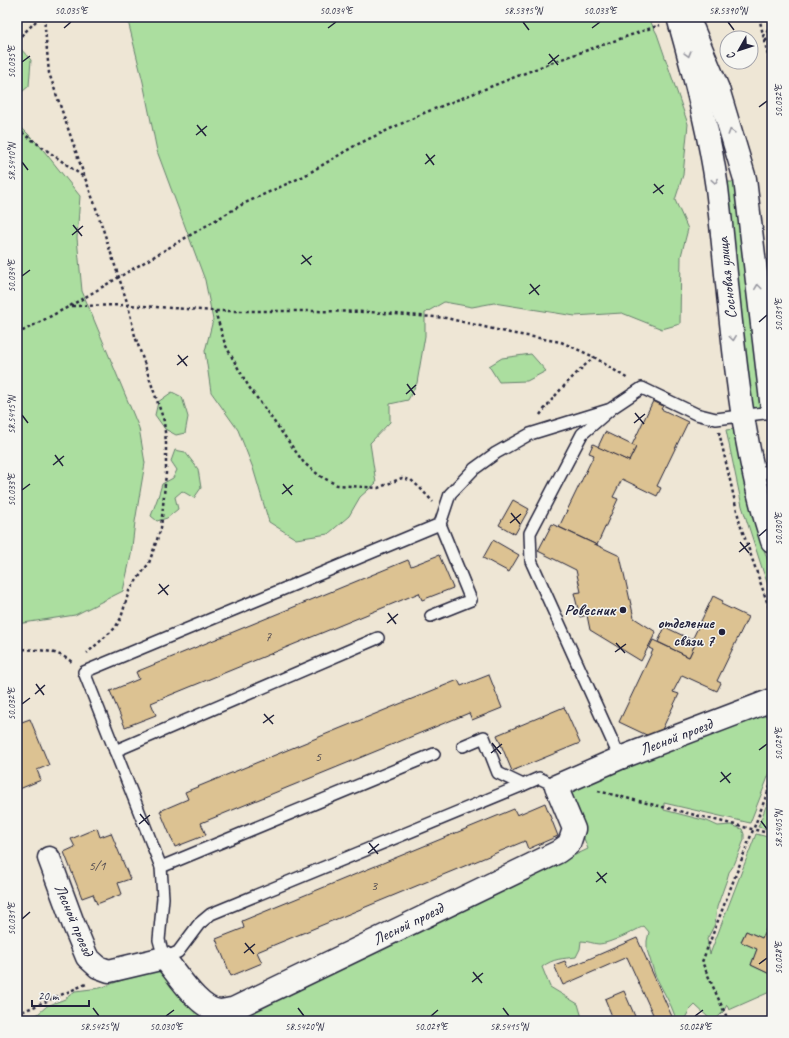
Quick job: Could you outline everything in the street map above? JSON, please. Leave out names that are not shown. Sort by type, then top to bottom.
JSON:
[{"type":"street","name":"Сосновая улица","points":[[688,17],[718,89],[745,179],[772,410]]},
{"type":"street","name":"Сосновая улица","points":[[670,21],[700,96],[709,140],[716,187],[743,416],[763,473],[772,541]]},
{"type":"street","name":"Лесной проезд","points":[[49,858],[87,957],[98,967],[109,970],[164,958],[196,997],[207,1006],[219,1011],[233,1009],[558,852],[569,844],[574,828],[556,786],[620,758],[772,700]]},
{"type":"lane","points":[[620,758],[531,561],[530,533],[582,434],[612,408],[642,388],[696,414],[716,419],[743,416],[772,410]]},
{"type":"lane","points":[[431,616],[471,600],[440,524],[450,494],[474,469],[496,453],[530,434],[612,408]]},
{"type":"lane","points":[[440,524],[84,672],[161,867],[163,898],[159,940],[164,958],[178,952],[199,924],[211,914],[539,778],[556,786]]},
{"type":"lane","points":[[115,751],[378,638]]},
{"type":"lane","points":[[463,746],[484,737],[498,773],[523,785]]},
{"type":"lane","points":[[161,867],[434,754]]},
{"type":"path","points":[[17,40],[40,17]]},
{"type":"path","points":[[44,17],[49,73],[128,305],[135,336],[164,421],[166,444],[166,473],[161,528],[149,562],[129,591],[121,618],[116,628],[86,654],[83,659],[84,672]]},
{"type":"path","points":[[758,17],[772,73]]},
{"type":"path","points":[[17,334],[70,306],[243,204],[304,176],[356,145],[424,113],[553,62],[670,21]]},
{"type":"path","points":[[763,37],[772,25]]},
{"type":"path","points":[[763,37],[772,45]]},
{"type":"path","points":[[17,129],[85,178]]},
{"type":"path","points":[[70,306],[128,305],[215,310],[363,312],[446,318],[510,333],[561,342],[594,357],[642,388]]},
{"type":"path","points":[[215,310],[225,344],[234,362],[249,387],[304,463],[320,476],[337,485],[378,488],[402,478],[411,480],[420,488],[431,502],[445,510]]},
{"type":"path","points":[[530,434],[539,415],[553,397],[594,357]]},
{"type":"path","points":[[716,419],[740,524],[772,616]]},
{"type":"path","points":[[17,649],[51,651],[68,659],[84,672]]},
{"type":"path","points":[[726,1021],[728,1020],[702,962],[772,780]]},
{"type":"path","points":[[594,790],[772,834]]},
{"type":"path","points":[[17,1014],[92,982],[109,970]]},
{"type":"green space","points":[[127,17],[648,17],[657,34],[688,124],[683,175],[675,200],[688,229],[681,256],[680,324],[662,329],[622,313],[575,316],[494,303],[472,307],[444,302],[425,313],[425,336],[417,383],[408,400],[390,404],[390,422],[370,443],[376,483],[360,497],[349,516],[328,534],[296,539],[269,522],[253,468],[238,430],[211,392],[205,351],[213,320],[205,280],[157,151],[143,82]]},
{"type":"green space","points":[[17,45],[31,60],[29,86],[17,96]]},
{"type":"green space","points":[[17,123],[40,146],[80,196],[77,238],[82,291],[139,428],[145,463],[131,555],[123,591],[75,615],[17,624]]},
{"type":"green space","points":[[725,182],[735,182],[762,407],[752,408]]},
{"type":"green space","points":[[531,354],[546,371],[527,381],[499,382],[489,366],[502,358]]},
{"type":"green space","points":[[172,392],[182,397],[188,417],[185,433],[176,435],[165,429],[155,415],[158,402]]},
{"type":"green space","points":[[734,429],[750,506],[772,574],[772,596],[742,506],[726,430]]},
{"type":"green space","points":[[175,450],[185,452],[198,469],[201,488],[194,498],[182,491],[175,497],[178,509],[167,518],[157,521],[151,516],[162,484],[173,478],[177,470],[171,461]]},
{"type":"green space","points":[[772,705],[772,767],[750,823],[664,803],[664,810],[707,821],[718,826],[731,825],[742,829],[744,834],[744,840],[734,865],[729,872],[717,907],[715,924],[707,939],[710,954],[756,834],[772,838],[772,916],[762,938],[746,931],[741,941],[757,949],[751,965],[772,975],[772,991],[729,1010],[727,1005],[717,1018],[709,1018],[695,1005],[685,1018],[677,1021],[655,975],[647,950],[649,932],[644,926],[609,942],[597,944],[581,941],[580,949],[576,957],[554,960],[542,967],[550,987],[578,1004],[583,1021],[110,1021],[103,1017],[97,1021],[19,1021],[38,1014],[47,1006],[65,999],[75,991],[100,988],[135,974],[160,968],[229,1018],[588,849],[565,788],[577,790],[584,784]]},
{"type":"green space","points":[[772,791],[772,830],[758,827]]},
{"type":"building","points":[[653,401],[663,406],[661,409],[688,422],[657,486],[661,488],[657,496],[622,479],[613,497],[618,499],[597,545],[559,527],[594,455],[589,453],[593,444],[629,461],[636,447],[632,445]]},
{"type":"building","points":[[605,432],[636,447],[629,461],[598,447]]},
{"type":"building","points":[[513,500],[529,509],[515,534],[499,525]]},
{"type":"building","points":[[552,524],[620,556],[634,618],[656,632],[641,661],[590,630],[587,615],[580,617],[574,593],[581,592],[576,570],[538,551]]},
{"type":"building","points":[[493,540],[519,555],[509,572],[483,558]]},
{"type":"building","points":[[439,555],[453,588],[422,600],[419,593],[151,703],[156,715],[125,727],[110,691],[139,679],[136,672],[408,560],[411,566]]},
{"type":"building","points":[[713,596],[723,601],[721,604],[748,617],[717,681],[721,683],[717,691],[682,675],[673,692],[679,694],[657,740],[619,722],[653,650],[649,648],[653,640],[689,657],[696,642],[692,640]]},
{"type":"building","points":[[665,627],[696,642],[689,657],[658,642]]},
{"type":"building","points":[[489,675],[502,708],[472,720],[469,713],[201,823],[206,835],[175,847],[160,811],[188,799],[185,792],[458,680],[461,686]]},
{"type":"building","points":[[564,707],[580,743],[512,771],[497,735]]},
{"type":"building","points":[[17,718],[19,723],[30,719],[49,765],[37,770],[41,780],[17,790]]},
{"type":"building","points":[[545,803],[558,836],[528,849],[525,841],[257,952],[262,963],[231,976],[216,939],[244,928],[242,921],[514,809],[517,815]]},
{"type":"building","points":[[97,828],[100,837],[111,833],[130,879],[118,883],[122,894],[97,904],[93,894],[82,898],[64,852],[75,847],[71,839]]},
{"type":"building","points":[[772,916],[772,975],[751,965],[757,949],[741,942],[746,931],[762,938]]},
{"type":"building","points":[[637,938],[674,1021],[656,1021],[627,957],[563,985],[554,965],[565,961],[568,968]]},
{"type":"building","points":[[624,991],[637,1021],[614,1021],[605,999]]},
{"type":"place","name":"Ровесник","points":[[623,610]]},
{"type":"place","name":"отделение связи 7","points":[[722,632]]}]
